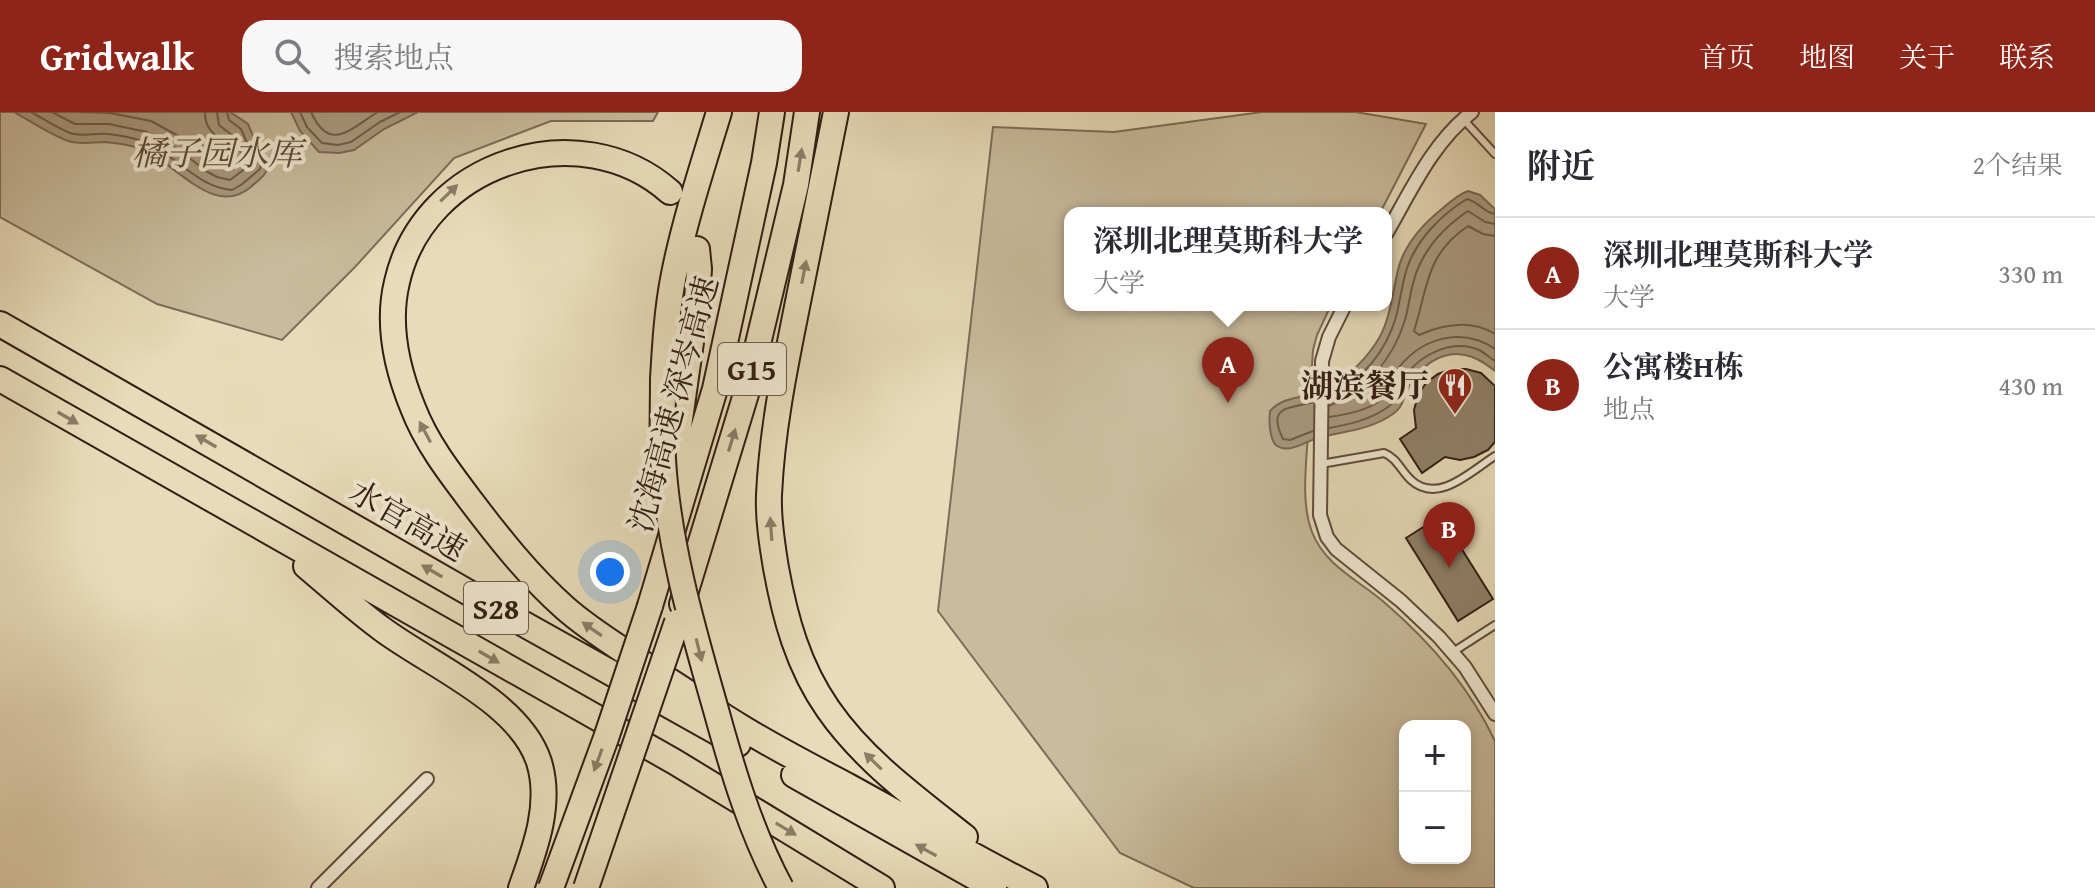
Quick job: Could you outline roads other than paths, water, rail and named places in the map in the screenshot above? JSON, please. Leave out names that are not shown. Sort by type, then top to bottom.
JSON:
[{"type":"highway","points":[[719,112],[674,275],[663,379],[663,459],[680,572],[700,654],[736,783],[781,888]]},
{"type":"highway","name":"沈海高速 深岑高速","points":[[551,888],[652,600],[715,389],[764,163],[772,112]]},
{"type":"highway","name":"沈海高速 深岑高速","points":[[586,888],[677,622],[746,394],[796,185],[807,112]]},
{"type":"highway","points":[[836,112],[786,360],[772,458],[769,498],[771,540],[784,611],[809,677],[849,736],[911,794],[1028,884]]},
{"type":"highway","points":[[670,192],[645,168],[626,157],[590,144],[569,142],[527,146],[467,176],[437,205],[424,223],[413,241],[397,282],[393,326],[397,355],[413,409],[447,470],[502,542],[561,605],[585,625],[742,728],[1028,884]]},
{"type":"highway","points":[[652,600],[692,344],[699,269],[697,249]]},
{"type":"highway","name":"水官高速","points":[[0,324],[506,614],[994,888]]},
{"type":"highway","name":"S28","points":[[0,379],[675,762],[882,888]]},
{"type":"highway","points":[[260,527],[381,629],[483,696],[521,729],[539,763],[543,782],[541,822],[521,888]]},
{"type":"street","points":[[1392,224],[1437,147],[1467,115]]},
{"type":"street","points":[[1342,311],[1325,349],[1321,380],[1320,515],[1327,537],[1336,549],[1401,601],[1453,652],[1473,677],[1495,714]]},
{"type":"street","points":[[318,888],[427,779]]},
{"type":"lane","points":[[1467,115],[1495,154]]},
{"type":"lane","points":[[1321,464],[1384,453],[1393,457],[1417,485],[1438,490],[1495,456]]},
{"type":"lane","points":[[1453,652],[1495,625]]},
{"type":"water","name":"橘子园水库","points":[[14,112],[230,112],[248,124],[258,148],[270,162],[265,173],[252,186],[238,195],[224,197],[196,186],[141,149],[109,142],[68,141]]},
{"type":"water","name":"橘子园水库","points":[[291,112],[418,112],[384,129],[354,150],[339,153],[319,152],[300,131]]},
{"type":"water","points":[[1468,191],[1480,195],[1495,209],[1495,371],[1471,357],[1458,354],[1444,356],[1421,370],[1398,409],[1384,419],[1293,448],[1277,446],[1271,435],[1270,411],[1285,401],[1315,393],[1333,384],[1364,359],[1381,334],[1389,311],[1392,311],[1399,266],[1411,241],[1455,198]]},
{"type":"place","name":"深圳北理莫斯科大学","points":[[1228,403]]},
{"type":"place","name":"湖滨餐厅","points":[[1455,416]]},
{"type":"place","name":"公寓楼H栋","points":[[1449,568]]}]
